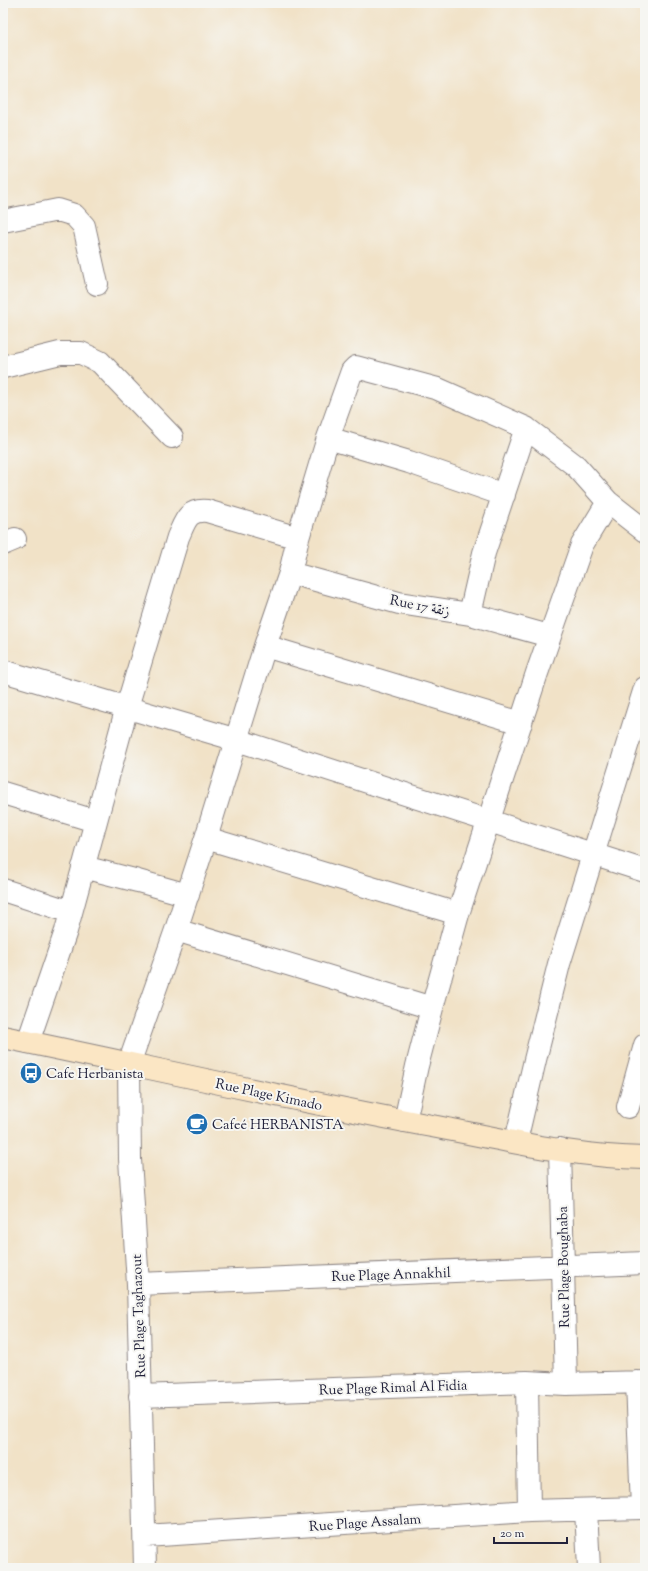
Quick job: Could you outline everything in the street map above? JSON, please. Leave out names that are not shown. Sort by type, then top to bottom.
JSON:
[{"type":"street","points":[[3,221],[58,210],[74,215],[84,226],[97,284]]},
{"type":"street","points":[[3,367],[60,353],[81,353],[100,362],[172,437]]},
{"type":"street","name":"Rue Plage Taghazout","points":[[145,1568],[138,1284],[130,1159],[129,1064],[188,895],[265,646],[290,573],[298,538],[328,438],[350,378],[356,367],[438,389],[526,428]]},
{"type":"street","points":[[470,614],[484,553],[526,428],[576,466],[608,502],[645,531]]},
{"type":"street","points":[[328,438],[409,462],[504,495]]},
{"type":"street","points":[[405,1121],[432,1008],[458,914],[488,820],[549,636],[582,545],[608,502]]},
{"type":"street","points":[[28,1042],[71,912],[127,707],[178,537],[186,519],[196,511],[207,511],[298,538]]},
{"type":"street","name":"Rue 17 زنقة","points":[[290,573],[399,603],[470,614],[549,636]]},
{"type":"street","points":[[265,646],[521,723]]},
{"type":"street","points":[[3,671],[237,740],[593,853],[645,871]]},
{"type":"street","points":[[516,1142],[559,964],[645,688]]},
{"type":"street","points":[[3,793],[95,821]]},
{"type":"street","points":[[206,838],[458,914]]},
{"type":"street","points":[[83,867],[188,895]]},
{"type":"street","points":[[3,890],[71,912]]},
{"type":"street","points":[[176,930],[432,1008]]},
{"type":"street","name":"Rue Plage Kimado","points":[[3,1037],[257,1092],[516,1142],[609,1156],[645,1158]]},
{"type":"street","points":[[628,1107],[645,1045]]},
{"type":"street","name":"Rue Plage Boughaba","points":[[560,1149],[566,1384]]},
{"type":"street","name":"Rue Plage Annakhil","points":[[138,1284],[645,1263]]},
{"type":"street","points":[[527,1382],[529,1511]]},
{"type":"street","name":"Rue Plage Rimal Al Fidia","points":[[140,1396],[527,1382],[566,1384],[641,1382]]},
{"type":"street","name":"Rue Plage Assalam","points":[[145,1536],[529,1511],[642,1508],[641,1382]]},
{"type":"street","points":[[586,1510],[589,1568]]},
{"type":"place","name":"Cafe Herbanista","points":[[31,1073]]},
{"type":"place","name":"Cafeé HERBANISTA","points":[[197,1124]]}]
